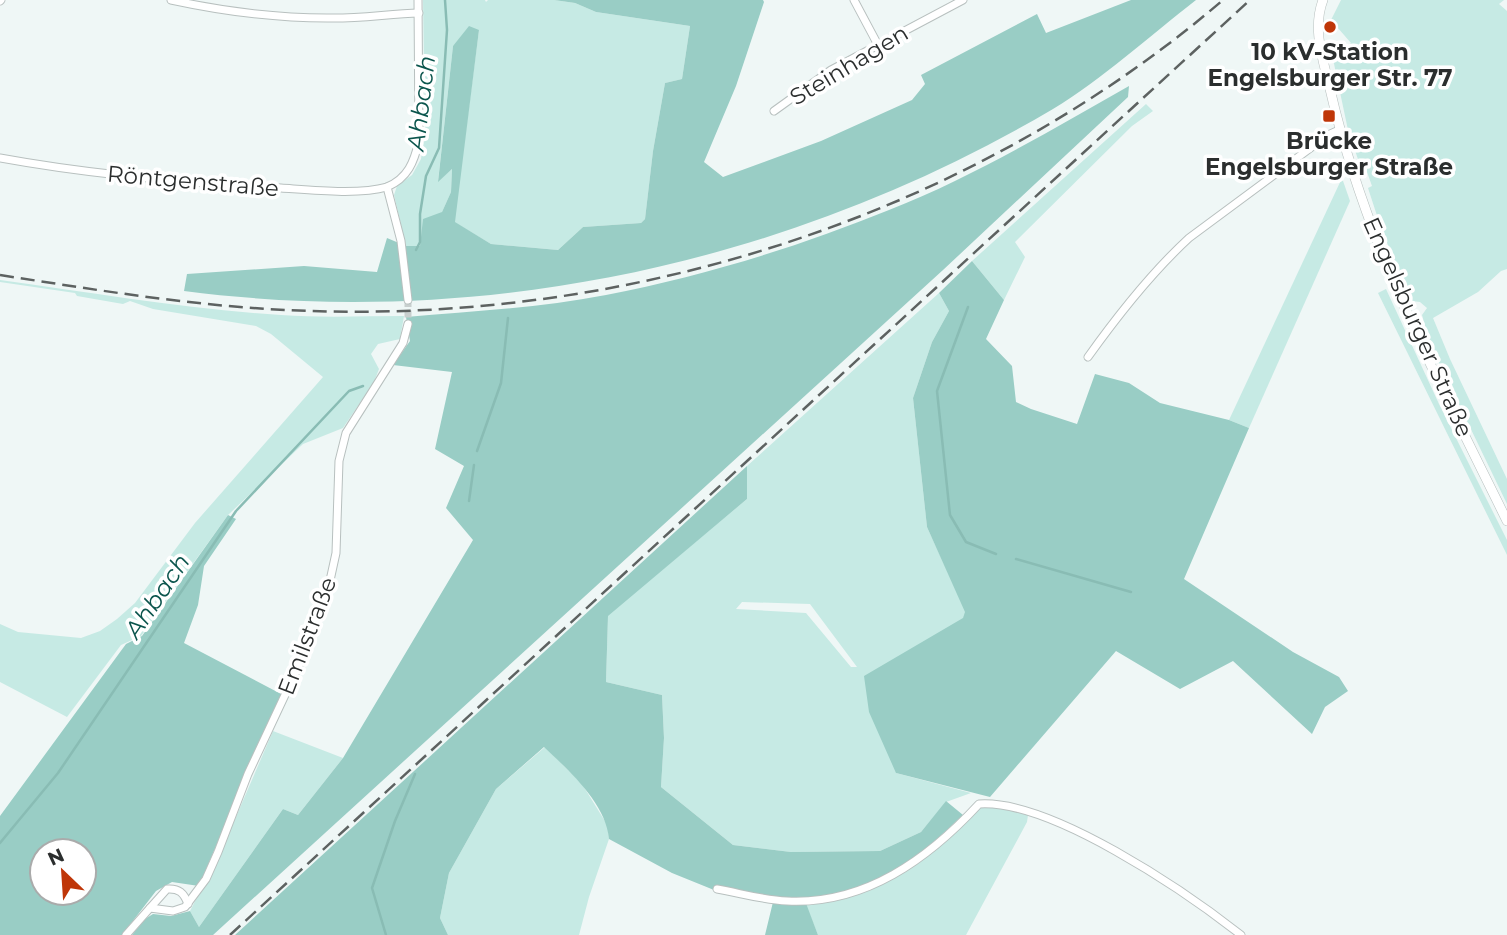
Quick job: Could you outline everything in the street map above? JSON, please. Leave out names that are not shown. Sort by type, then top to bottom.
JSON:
[{"type":"street","points":[[171,0],[249,14],[289,17],[329,19],[418,13]]},
{"type":"street","points":[[408,300],[401,241],[387,187],[395,184],[414,163],[419,141],[418,0]]},
{"type":"street","points":[[854,0],[878,45]]},
{"type":"street","name":"Steinhagen","points":[[774,111],[831,70],[963,0]]},
{"type":"street","name":"Engelsburger Straße","points":[[1323,0],[1318,35],[1339,130],[1357,187],[1383,257],[1428,360],[1507,521]]},
{"type":"street","points":[[1088,357],[1111,325],[1171,254],[1189,237],[1339,130]]},
{"type":"street","name":"Röntgenstraße","points":[[0,158],[177,182],[373,191],[387,187]]},
{"type":"street","name":"Emilstraße","points":[[188,904],[206,880],[248,774],[320,616],[337,553],[340,461],[346,433],[403,343],[408,324]]},
{"type":"street","points":[[717,889],[786,901],[811,900],[855,892],[872,886],[918,860],[979,804],[993,803],[1023,810],[1062,825],[1109,848],[1167,883],[1241,935]]},
{"type":"street","points":[[126,935],[150,908],[167,889],[180,891],[188,904],[173,911],[150,908]]},
{"type":"green space","points":[[423,0],[554,0],[575,3],[596,12],[690,26],[682,79],[665,83],[645,219],[641,223],[583,227],[558,250],[491,244],[454,222],[479,30],[453,46],[438,181],[452,169],[451,192],[421,246],[406,246],[394,195],[397,186],[412,175],[421,159],[425,131]]},
{"type":"green space","points":[[554,0],[763,0],[736,86],[704,162],[723,177],[821,141],[912,100],[925,84],[921,75],[1037,14],[1046,33],[1131,0],[1196,0],[1107,71],[1053,109],[953,163],[849,208],[743,245],[634,272],[522,291],[410,301],[297,301],[184,291],[187,274],[304,266],[377,272],[387,238],[406,246],[420,246],[423,219],[442,212],[451,192],[452,169],[438,182],[453,46],[469,26],[479,30],[455,222],[491,244],[558,250],[583,227],[641,223],[645,219],[665,83],[682,79],[690,26],[596,12],[575,3]]},
{"type":"green space","points":[[1341,0],[1504,0],[1499,4],[1507,11],[1507,269],[1501,271],[1478,292],[1433,318],[1507,479],[1507,504],[1425,334],[1427,333],[1422,315],[1427,308],[1420,302],[1412,301],[1382,231],[1368,188],[1372,186],[1367,172],[1361,168],[1348,130],[1333,59],[1351,43],[1331,20]]},
{"type":"green space","points":[[1129,86],[1128,97],[943,270],[213,935],[132,935],[145,919],[153,914],[171,916],[190,911],[199,927],[283,809],[298,815],[343,758],[473,540],[446,508],[464,466],[435,449],[452,372],[393,365],[410,341],[406,317],[531,306],[606,295],[714,270],[785,248],[855,223],[951,183]]},
{"type":"green space","points":[[1146,104],[1153,111],[1132,126],[1015,242],[1025,257],[1004,300],[972,261]]},
{"type":"green space","points":[[1342,178],[1350,201],[1249,428],[1229,420]]},
{"type":"green space","points":[[972,261],[1004,300],[986,339],[1012,366],[1016,402],[1077,424],[1095,374],[1129,383],[1160,403],[1229,420],[1249,428],[1184,579],[1293,652],[1339,677],[1348,691],[1325,707],[1312,734],[1233,661],[1180,689],[1116,651],[990,797],[896,773],[869,712],[864,676],[963,618],[965,612],[927,527],[913,398],[932,342],[949,311],[939,293]]},
{"type":"green space","points":[[0,280],[211,309],[312,316],[404,316],[400,339],[378,344],[371,354],[379,369],[374,382],[343,428],[303,444],[228,515],[141,636],[121,645],[67,717],[0,682],[0,624],[18,632],[81,638],[100,631],[117,619],[135,603],[195,523],[323,377],[271,334],[256,326],[153,309],[130,301],[123,304]]},
{"type":"green space","points":[[1386,289],[1439,404],[1507,540],[1507,555],[1378,293]]},
{"type":"green space","points":[[939,293],[949,311],[932,342],[913,398],[927,527],[966,612],[896,773],[971,793],[946,802],[921,832],[880,851],[791,852],[733,845],[661,787],[664,738],[662,695],[606,682],[608,615],[747,499],[747,466]],"holes":[[[742,602],[810,604],[857,667],[851,667],[806,613],[736,609]]]},
{"type":"green space","points":[[747,466],[747,499],[608,616],[606,682],[662,695],[664,738],[661,787],[733,845],[791,852],[880,851],[921,832],[946,801],[963,815],[950,827],[923,851],[880,878],[841,892],[804,898],[818,935],[765,935],[773,902],[714,890],[672,873],[609,839],[594,800],[544,747],[496,789],[449,873],[440,918],[448,935],[235,935]]},
{"type":"green space","points":[[228,515],[236,519],[204,566],[198,605],[184,643],[283,695],[199,886],[172,882],[156,891],[122,935],[0,935],[0,816],[126,644],[142,636]]},
{"type":"green space","points":[[273,731],[343,758],[298,815],[283,809],[199,927],[190,911],[226,840]]},
{"type":"green space","points":[[545,747],[582,784],[608,826],[609,839],[579,935],[448,935],[440,918],[449,873],[496,789]]},
{"type":"green space","points":[[995,807],[1028,815],[1027,822],[966,935],[818,935],[805,903],[840,900],[871,890],[919,863],[980,808]]},
{"type":"waterway","name":"Ahbach","points":[[416,250],[420,242],[420,214],[426,176],[439,148],[447,30],[445,0]]},
{"type":"waterway","points":[[968,307],[937,391],[950,515],[966,542],[996,554]]},
{"type":"waterway","points":[[477,451],[501,383],[508,318]]},
{"type":"waterway","name":"Ahbach","points":[[0,843],[58,773],[236,511],[349,391],[363,386]]},
{"type":"waterway","points":[[469,501],[474,465]]},
{"type":"waterway","points":[[1016,559],[1131,592]]},
{"type":"waterway","points":[[386,935],[372,888],[395,821],[415,774]]},
{"type":"tunnel","points":[[408,300],[408,324]]},
{"type":"railway","points":[[0,275],[194,303],[311,311],[434,310],[556,297],[678,274],[796,240],[911,195],[1021,140],[1126,75],[1223,0]]},
{"type":"railway","points":[[230,935],[1250,0]]},
{"type":"place","name":"10 kV-Station Engelsburger Str. 77","points":[[1330,27]]},
{"type":"place","name":"Brücke Engelsburger Straße","points":[[1329,116]]}]
